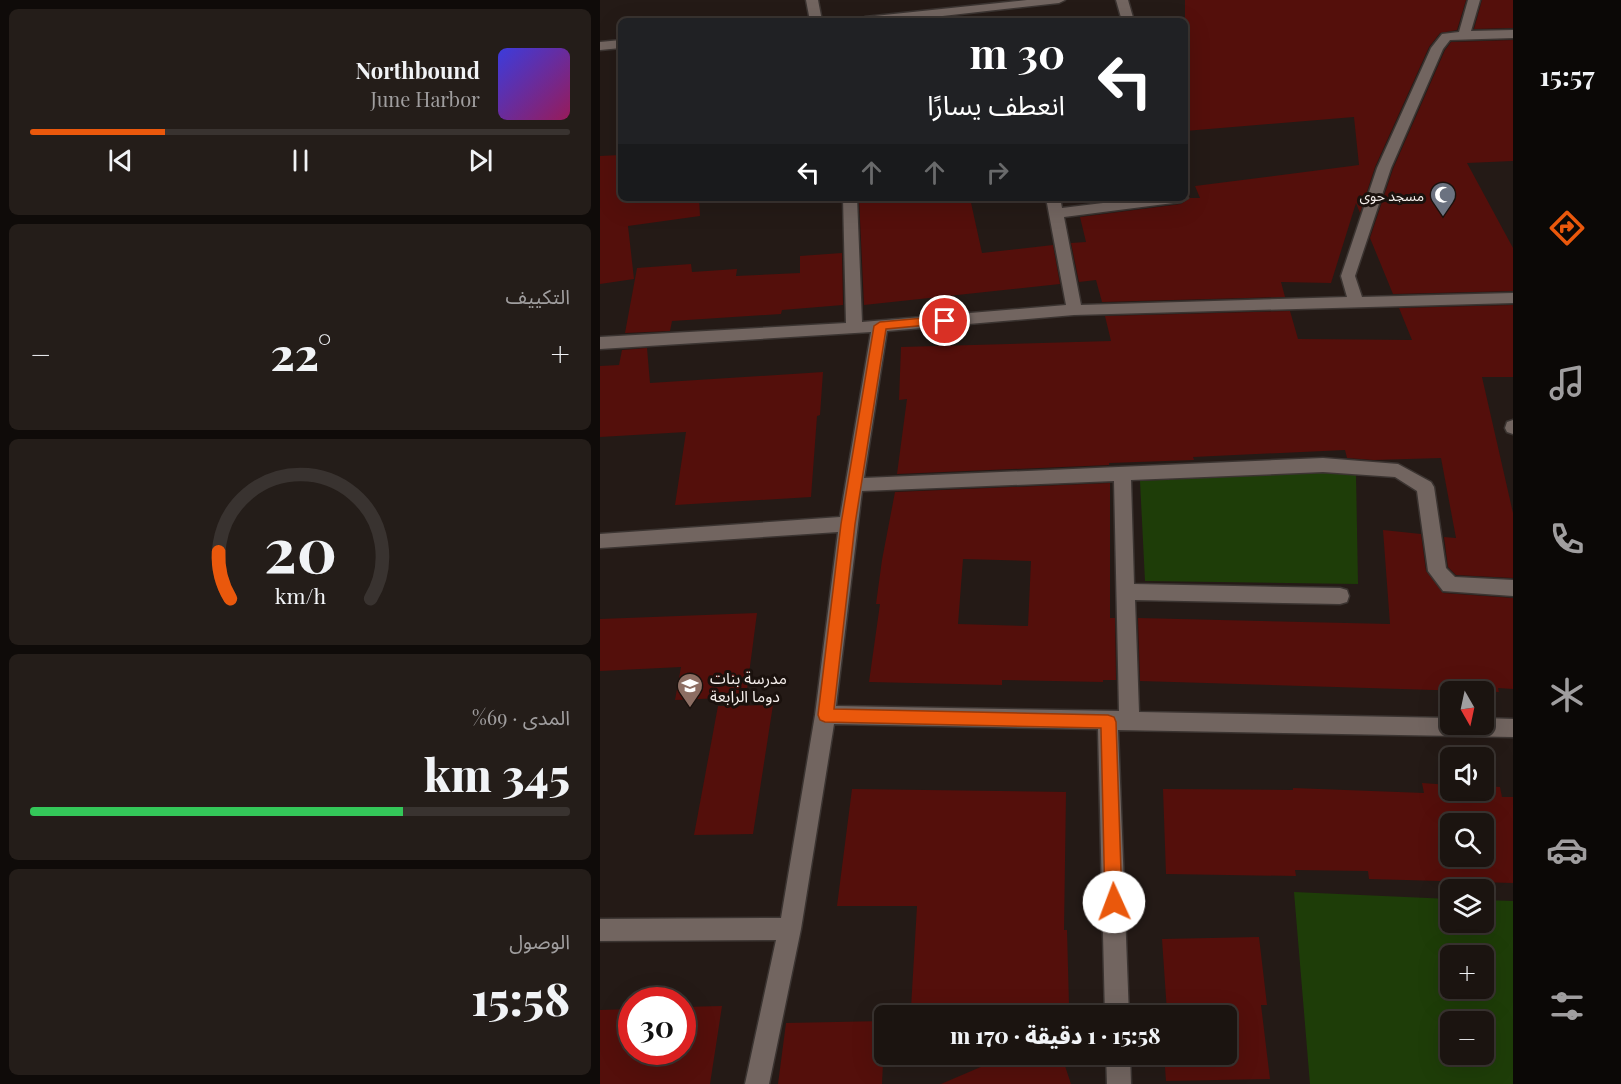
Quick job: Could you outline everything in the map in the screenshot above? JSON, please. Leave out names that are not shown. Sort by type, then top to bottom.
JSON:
[{"type":"street","points":[[812,0],[815,18]]},
{"type":"street","points":[[889,18],[1015,2],[1059,0]]},
{"type":"street","points":[[1122,0],[1127,18]]},
{"type":"street","points":[[1464,35],[1474,0]]},
{"type":"street","points":[[1015,2],[1018,18]]},
{"type":"street","points":[[1356,302],[1348,276],[1383,168],[1437,48],[1446,38],[1464,35],[1513,34]]},
{"type":"street","points":[[600,46],[618,44]]},
{"type":"street","points":[[850,201],[854,328]]},
{"type":"street","points":[[1054,201],[1074,310]]},
{"type":"street","points":[[1056,213],[1156,201]]},
{"type":"street","points":[[600,343],[854,328],[1074,310],[1513,298]]},
{"type":"street","points":[[757,1084],[790,929],[825,715],[848,524],[880,326]]},
{"type":"street","points":[[854,485],[1323,465],[1398,471],[1425,487],[1437,571],[1450,585],[1513,588]]},
{"type":"street","points":[[1117,1005],[1119,722],[1125,592],[1122,473]]},
{"type":"street","points":[[600,541],[848,524]]},
{"type":"street","points":[[1125,592],[1340,596]]},
{"type":"street","points":[[825,715],[1513,728]]},
{"type":"street","points":[[600,930],[790,929]]},
{"type":"street","points":[[1118,1065],[1119,1084]]},
{"type":"green space","points":[[1323,472],[1356,475],[1358,584],[1145,581],[1140,481]]},
{"type":"green space","points":[[1294,892],[1440,899],[1440,933],[1494,933],[1494,900],[1513,901],[1513,1084],[1310,1084]]},
{"type":"building","points":[[1185,0],[1466,0],[1457,30],[1440,33],[1429,47],[1375,167],[1360,213],[1356,203],[1331,283],[1281,282],[1285,297],[1102,302],[1096,280],[1079,282],[1071,243],[1086,242],[1080,217],[1181,204],[1190,198],[1200,198],[1195,186],[1359,165],[1354,117],[1188,131],[1188,18],[1185,18]]},
{"type":"building","points":[[1482,0],[1513,0],[1513,28],[1474,29]]},
{"type":"building","points":[[1513,40],[1513,161],[1467,163],[1513,248],[1513,291],[1393,294],[1370,238],[1393,169],[1445,50],[1451,42]]},
{"type":"building","points":[[618,155],[618,201],[699,201],[700,216],[628,226],[634,279],[600,284],[600,156]]},
{"type":"building","points":[[859,201],[971,201],[982,253],[1053,245],[1060,284],[864,305]]},
{"type":"building","points":[[842,253],[843,305],[782,310],[781,314],[672,321],[670,331],[625,333],[637,268],[691,264],[692,272],[737,269],[736,276],[800,273],[800,256]]},
{"type":"building","points":[[1513,305],[1513,377],[1482,377],[1513,513],[1513,578],[1456,575],[1448,567],[1444,537],[1456,538],[1441,458],[1374,460],[1347,458],[1345,450],[1193,457],[1194,460],[1109,463],[1109,465],[897,474],[907,399],[899,400],[901,347],[1111,341],[1105,316],[1290,311],[1298,339],[1412,340],[1399,308]]},
{"type":"building","points":[[647,348],[650,383],[823,372],[811,497],[675,505],[686,432],[600,437],[600,366],[619,365],[622,350]]},
{"type":"building","points":[[1110,483],[1110,618],[1115,618],[1116,680],[1103,680],[1103,682],[1002,680],[1002,685],[869,682],[880,604],[876,604],[882,560],[895,492]],"holes":[[[963,559],[1031,561],[1028,626],[958,624]]]},
{"type":"building","points":[[1383,530],[1421,534],[1426,571],[1443,593],[1513,598],[1513,689],[1498,688],[1499,692],[1494,692],[1494,681],[1440,681],[1440,690],[1140,681],[1138,618],[1390,624]]},
{"type":"building","points":[[757,613],[746,697],[675,700],[681,667],[600,671],[600,619]]},
{"type":"building","points":[[773,705],[753,834],[694,835],[718,706]]},
{"type":"building","points":[[1422,783],[1440,784],[1440,801],[1494,801],[1494,787],[1500,787],[1502,797],[1513,797],[1513,883],[1494,882],[1494,879],[1440,879],[1440,881],[1369,879],[1368,871],[1295,870],[1296,876],[1166,874],[1163,789],[1293,790],[1293,788],[1424,793]]},
{"type":"building","points":[[852,789],[1066,792],[1064,930],[1067,930],[1069,1005],[911,1005],[917,906],[837,906]]},
{"type":"building","points":[[1259,937],[1267,1005],[1261,1005],[1270,1079],[1166,1081],[1165,1065],[1237,1065],[1237,1005],[1167,1005],[1162,939]]},
{"type":"building","points":[[722,1006],[710,1084],[600,1084],[600,1010],[618,1009],[618,1065],[696,1065],[696,1007]]},
{"type":"building","points":[[874,1021],[874,1065],[883,1065],[882,1084],[778,1084],[786,1023]]},
{"type":"building","points":[[985,1065],[1065,1065],[1071,1084],[941,1084]]},
{"type":"place","name":"مسجد حوى","points":[[1443,218]]},
{"type":"place","name":"مدرسة بنات دوما الرابعة","points":[[690,709]]},
{"type":"route","points":[[945,321],[880,326],[848,524],[825,715],[1108,722],[1114,902]]}]
